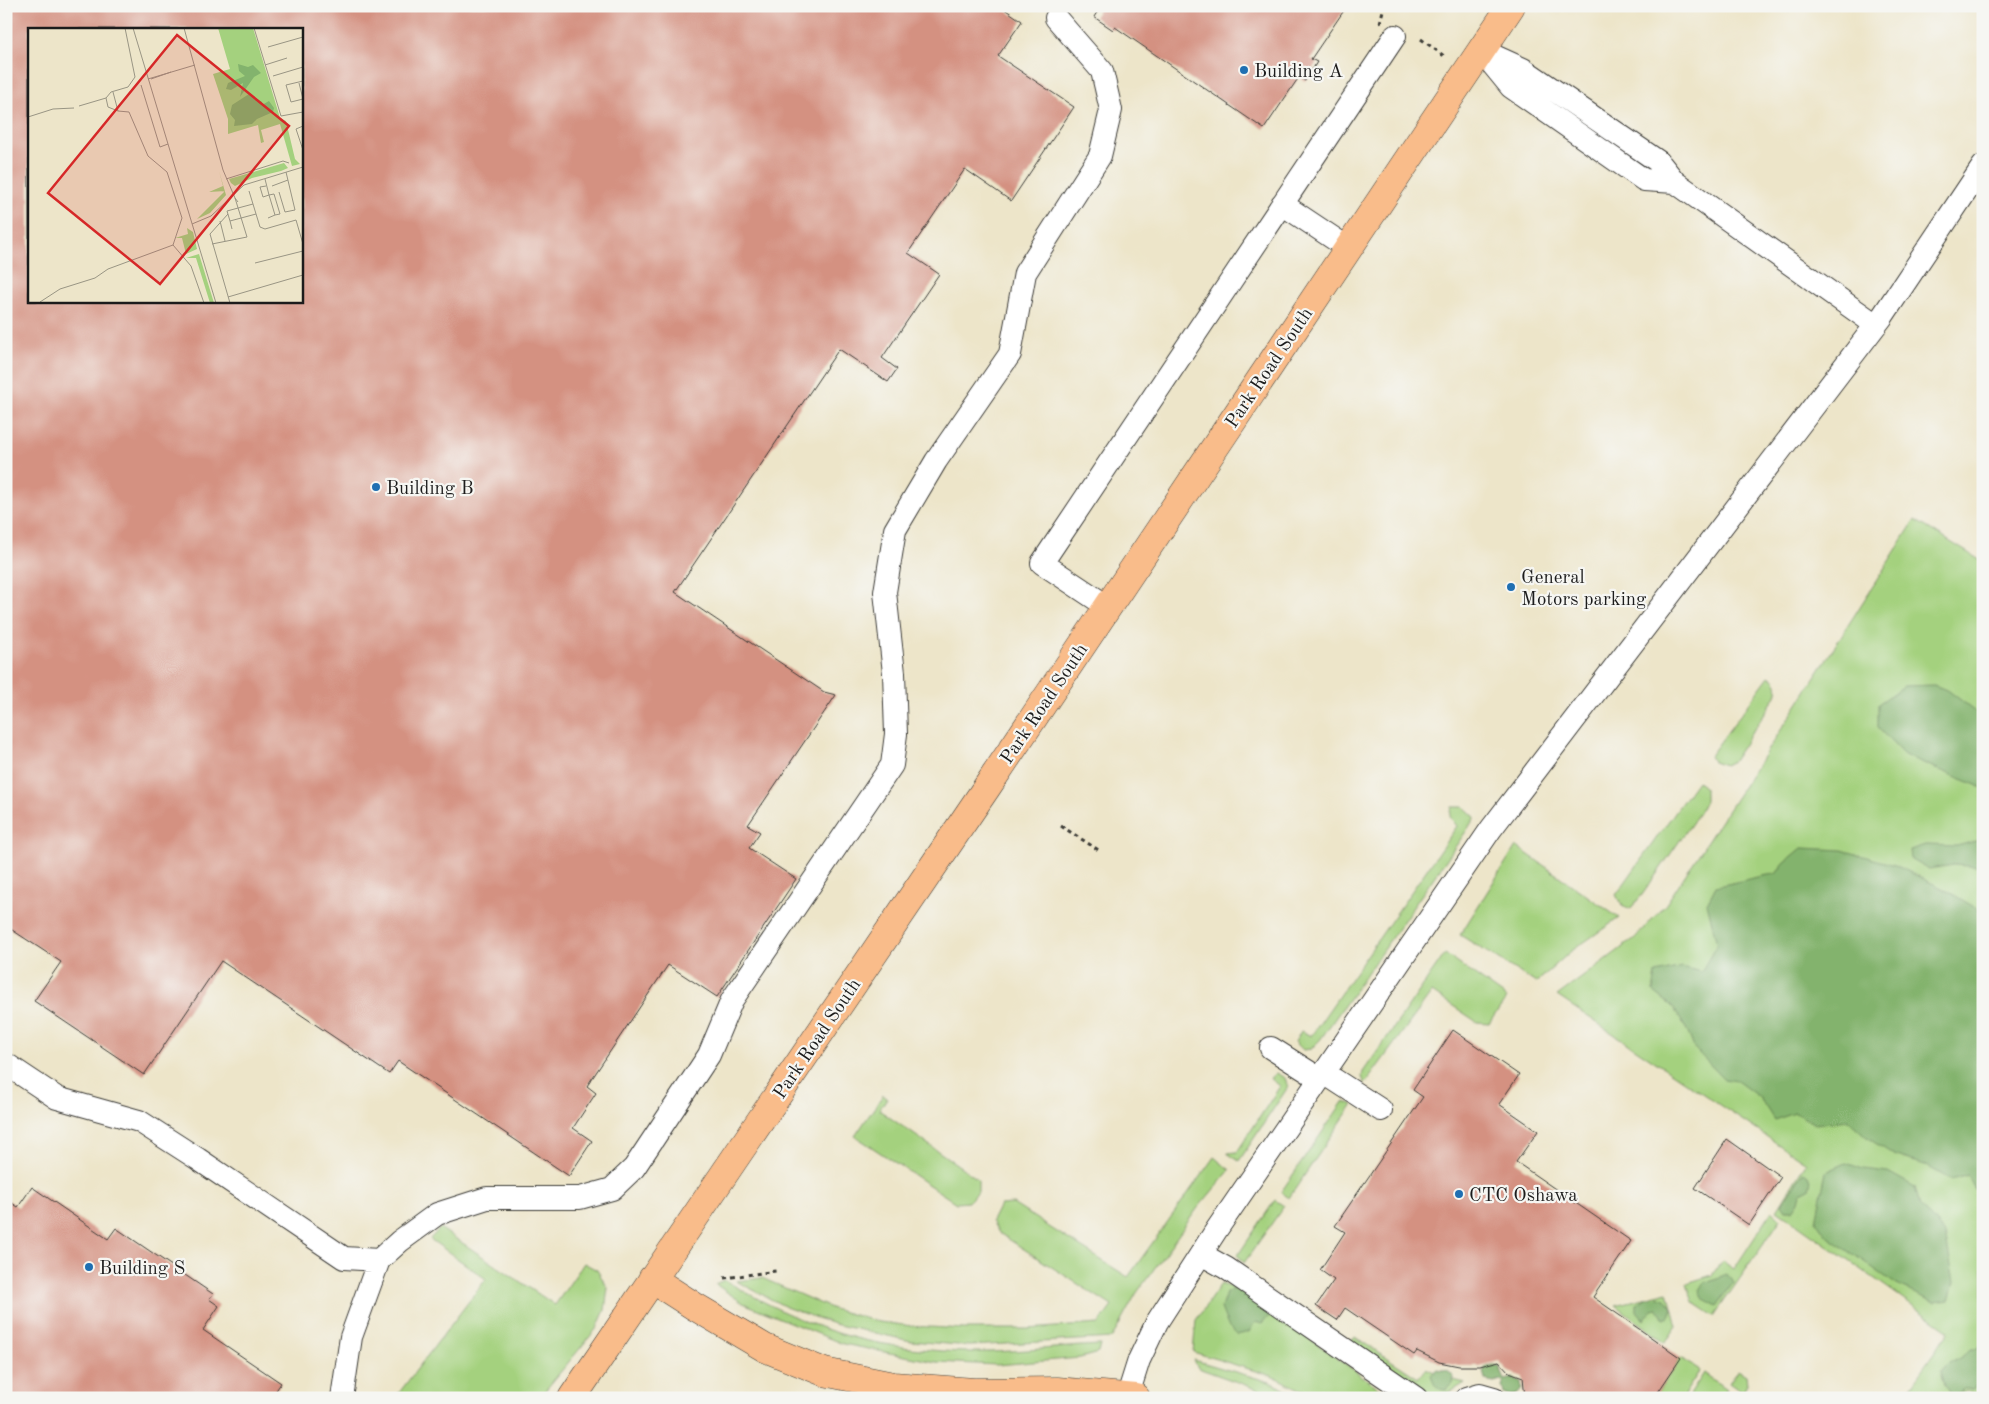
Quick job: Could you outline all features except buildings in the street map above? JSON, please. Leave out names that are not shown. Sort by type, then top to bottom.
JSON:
[{"type":"main road","name":"Park Road South","points":[[572,1398],[1108,607],[1511,6]]},
{"type":"main road","points":[[652,1279],[765,1348],[824,1372],[893,1386],[974,1392],[1057,1391],[1130,1397]]},
{"type":"lane","points":[[342,1398],[351,1337],[379,1260],[400,1240],[437,1214],[487,1198],[580,1198],[612,1189],[634,1168],[709,1055],[732,1000],[892,765],[896,734],[894,673],[885,592],[895,530],[936,461],[1010,354],[1024,273],[1100,156],[1111,110],[1102,71],[1056,10]]},
{"type":"lane","points":[[1108,607],[1042,563],[1394,36]]},
{"type":"lane","points":[[1481,50],[1511,87],[1644,180],[1675,182],[1876,325]]},
{"type":"lane","points":[[1130,1397],[1139,1360],[1156,1322],[1491,829],[1876,325],[1983,166]]},
{"type":"lane","points":[[1282,204],[1348,248]]},
{"type":"lane","points":[[1271,1048],[1381,1110]]},
{"type":"lane","points":[[6,1064],[57,1098],[139,1121],[344,1258],[379,1260]]},
{"type":"lane","points":[[1202,1254],[1226,1268],[1416,1398]]},
{"type":"lane","points":[[1467,1398],[1480,1394],[1494,1398]]},
{"type":"path","points":[[1421,39],[1444,56]]},
{"type":"path","points":[[1061,826],[1100,852]]},
{"type":"path","points":[[724,1278],[776,1271]]},
{"type":"green space","points":[[1915,520],[1983,562],[1983,1383],[1975,1394],[1965,1391],[1960,1398],[1902,1398],[1949,1331],[1777,1210],[1806,1163],[1557,996],[1635,938],[1666,904],[1796,707]]},
{"type":"green space","points":[[1769,676],[1777,684],[1776,696],[1733,761],[1725,765],[1713,761],[1709,757]]},
{"type":"green space","points":[[1934,685],[1949,691],[1983,717],[1983,788],[1904,755],[1878,728],[1878,704],[1904,686]]},
{"type":"green space","points":[[1697,781],[1705,788],[1705,801],[1699,813],[1642,895],[1630,909],[1622,905],[1616,895]]},
{"type":"green space","points":[[1452,807],[1464,807],[1475,817],[1320,1040],[1311,1049],[1303,1050],[1295,1042],[1301,1031],[1311,1036],[1457,826],[1450,817]]},
{"type":"green space","points":[[1983,839],[1983,867],[1953,865],[1929,869],[1911,859],[1910,850],[1925,845],[1957,846]]},
{"type":"green space","points":[[1516,846],[1619,918],[1570,952],[1536,983],[1460,935]]},
{"type":"green space","points":[[1802,848],[1842,850],[1895,865],[1944,889],[1981,911],[1983,915],[1983,1064],[1979,1065],[1983,1082],[1983,1197],[1977,1193],[1968,1175],[1951,1180],[1925,1165],[1894,1155],[1869,1139],[1848,1120],[1815,1124],[1795,1113],[1774,1120],[1760,1098],[1737,1081],[1724,1079],[1694,1048],[1688,1032],[1673,1007],[1653,991],[1656,973],[1682,967],[1701,972],[1717,944],[1707,903],[1716,886],[1776,874],[1784,863]]},
{"type":"green space","points":[[1445,954],[1507,998],[1489,1023],[1477,1022],[1432,992],[1365,1084],[1362,1077],[1363,1072]]},
{"type":"green space","points":[[1276,1073],[1285,1078],[1288,1087],[1239,1161],[1227,1153],[1237,1152],[1280,1086],[1270,1078]]},
{"type":"green space","points":[[883,1095],[887,1098],[879,1110],[978,1179],[978,1192],[968,1202],[956,1203],[855,1136]]},
{"type":"green space","points":[[1343,1102],[1353,1104],[1289,1198],[1281,1192]]},
{"type":"green space","points":[[1214,1157],[1230,1170],[1197,1209],[1136,1294],[1112,1338],[970,1346],[911,1341],[834,1324],[788,1308],[736,1281],[762,1278],[833,1309],[879,1322],[912,1326],[964,1329],[1027,1329],[1099,1324],[1112,1306],[999,1233],[992,1221],[1000,1205],[1013,1204],[1128,1277]]},
{"type":"green space","points":[[1846,1163],[1863,1169],[1888,1172],[1915,1187],[1920,1206],[1945,1234],[1954,1282],[1949,1300],[1934,1302],[1897,1285],[1826,1235],[1816,1221],[1826,1172]]},
{"type":"green space","points":[[1803,1172],[1809,1175],[1811,1180],[1809,1189],[1801,1193],[1799,1201],[1793,1210],[1786,1210],[1782,1204]]},
{"type":"green space","points":[[1275,1200],[1284,1206],[1244,1263],[1238,1255]]},
{"type":"green space","points":[[1772,1211],[1781,1219],[1714,1316],[1693,1302],[1687,1283],[1712,1275],[1722,1261],[1734,1269]]},
{"type":"green space","points":[[440,1228],[555,1305],[584,1263],[597,1270],[608,1288],[605,1310],[597,1328],[539,1398],[395,1398],[486,1279],[430,1239]]},
{"type":"green space","points":[[1727,1274],[1733,1283],[1717,1306],[1702,1298],[1699,1291],[1704,1283]]},
{"type":"green space","points":[[724,1280],[797,1318],[840,1334],[894,1346],[931,1350],[983,1352],[1100,1345],[1098,1353],[1080,1358],[997,1365],[936,1362],[843,1344],[743,1303],[715,1284]]},
{"type":"green space","points":[[1221,1284],[1233,1288],[1323,1348],[1393,1398],[1319,1398],[1272,1376],[1193,1352],[1196,1320]]},
{"type":"green space","points":[[1238,1287],[1270,1309],[1269,1316],[1262,1324],[1255,1322],[1249,1332],[1237,1335],[1228,1326],[1221,1308],[1226,1293]]},
{"type":"green space","points":[[1668,1292],[1677,1326],[1665,1343],[1616,1305]]},
{"type":"green space","points":[[1647,1297],[1665,1298],[1672,1308],[1669,1316],[1664,1318],[1658,1309],[1653,1310],[1644,1320],[1637,1312],[1637,1304]]},
{"type":"green space","points":[[1355,1337],[1418,1378],[1426,1368],[1446,1378],[1465,1383],[1443,1394],[1428,1393],[1351,1341]]},
{"type":"green space","points":[[1983,1341],[1983,1378],[1973,1389],[1963,1389],[1953,1398],[1945,1385],[1941,1371],[1949,1363],[1963,1356],[1970,1349],[1978,1349]]},
{"type":"green space","points":[[1681,1358],[1700,1370],[1682,1398],[1654,1398]]},
{"type":"green space","points":[[1194,1360],[1270,1382],[1303,1398],[1282,1398],[1198,1368]]},
{"type":"green space","points":[[1487,1366],[1499,1366],[1505,1380],[1514,1378],[1521,1382],[1522,1389],[1518,1394],[1512,1396],[1504,1393],[1502,1387],[1504,1382],[1501,1380],[1494,1382],[1485,1380],[1483,1371]]},
{"type":"green space","points":[[1438,1369],[1448,1371],[1454,1377],[1453,1384],[1446,1390],[1438,1387],[1432,1378],[1431,1375]]},
{"type":"green space","points":[[1738,1370],[1746,1375],[1747,1384],[1743,1393],[1729,1383]]},
{"type":"green space","points":[[1704,1373],[1726,1389],[1720,1398],[1688,1398]]},
{"type":"place","name":"Building A","points":[[1244,70]]},
{"type":"place","name":"Building B","points":[[376,487]]},
{"type":"place","name":"General Motors parking","points":[[1511,587]]},
{"type":"place","name":"CTC Oshawa","points":[[1459,1194]]},
{"type":"place","name":"Building S","points":[[89,1267]]}]
